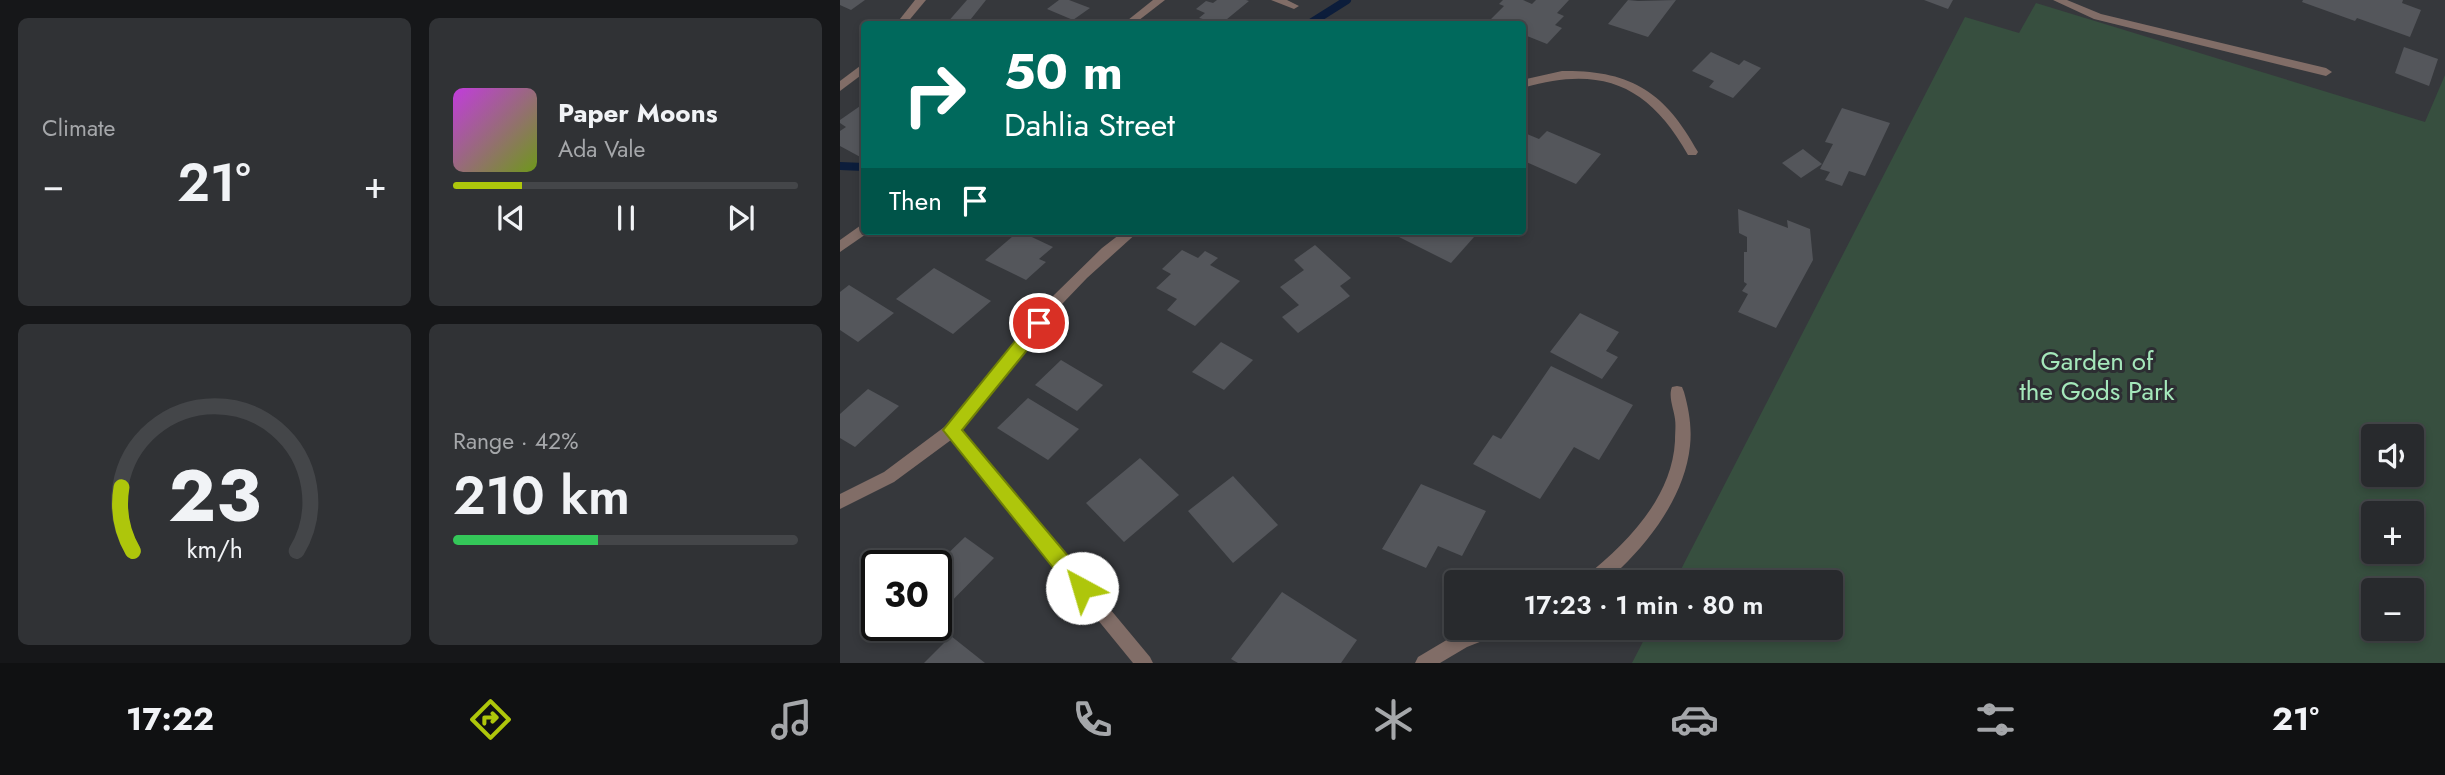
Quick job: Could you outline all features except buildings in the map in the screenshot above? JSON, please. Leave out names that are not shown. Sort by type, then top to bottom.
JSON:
[{"type":"street","points":[[904,21],[921,0]]},
{"type":"street","points":[[1132,21],[1160,0]]},
{"type":"street","points":[[1276,0],[1294,6]]},
{"type":"street","points":[[2058,0],[2098,18],[2326,72]]},
{"type":"street","points":[[840,87],[861,70]]},
{"type":"street","points":[[1526,83],[1557,75],[1579,74],[1623,82],[1640,91],[1672,118],[1692,152]]},
{"type":"street","points":[[840,247],[861,230]]},
{"type":"street","points":[[840,502],[889,477],[952,430],[1039,323],[1087,270],[1128,235]]},
{"type":"street","points":[[1604,570],[1631,544],[1661,508],[1679,466],[1684,424],[1677,392]]},
{"type":"street","points":[[952,430],[1144,663]]},
{"type":"street","points":[[1424,663],[1464,640]]},
{"type":"green space","name":"Garden of the Gods Park","points":[[2036,3],[2425,122],[2445,75],[2445,663],[1632,663],[1644,640],[1843,640],[1843,570],[1681,570],[1965,17],[2019,33]]},
{"type":"waterway","points":[[1314,21],[1347,0]]},
{"type":"waterway","points":[[840,166],[861,167]]},
{"type":"route","points":[[1039,323],[952,430],[1082,588]]}]
